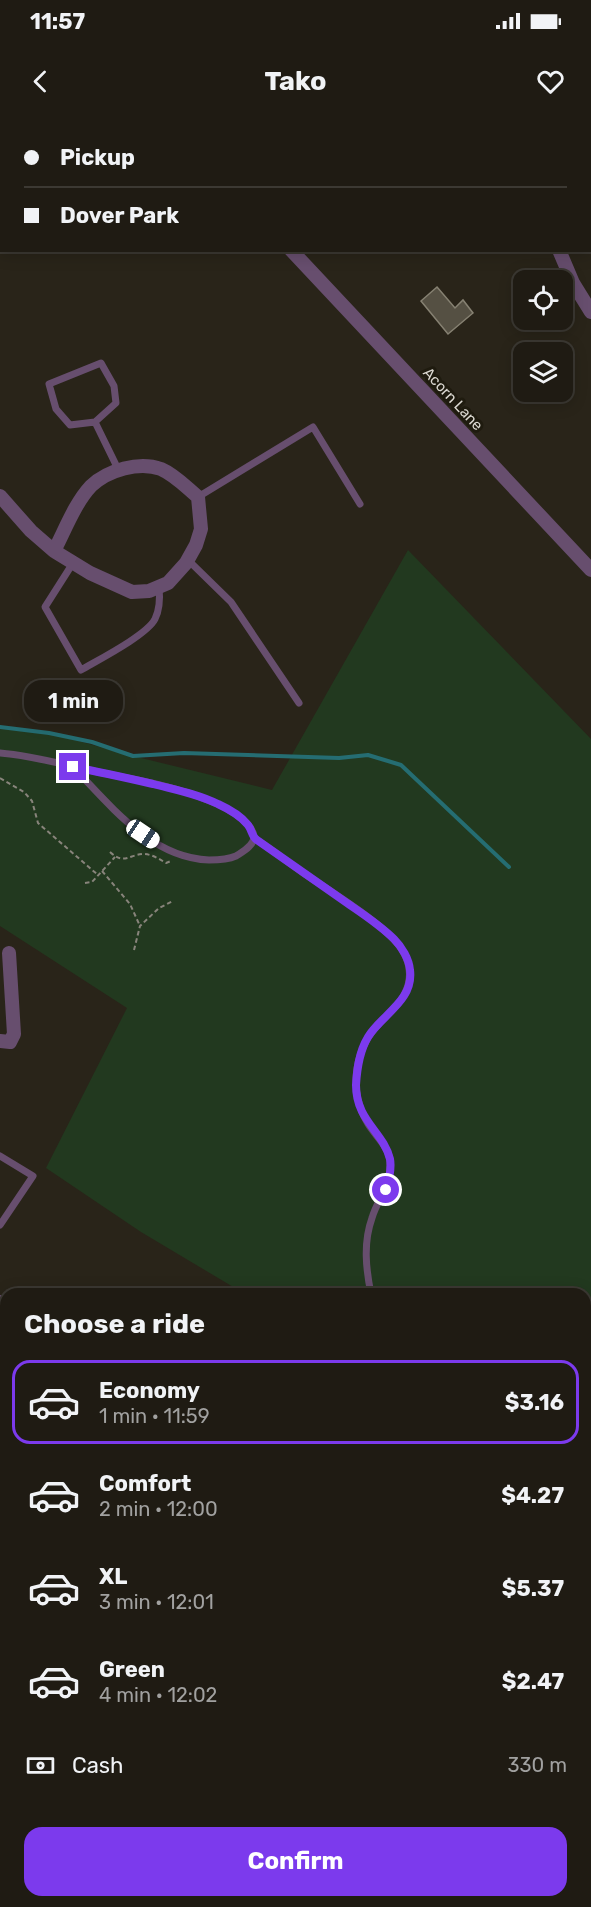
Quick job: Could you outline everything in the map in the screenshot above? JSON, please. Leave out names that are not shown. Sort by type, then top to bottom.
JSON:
[{"type":"street","name":"Acorn Lane","points":[[293,252],[591,570]]},
{"type":"street","points":[[560,252],[573,284],[591,312]]},
{"type":"street","points":[[0,496],[31,531],[54,551],[90,573],[132,592],[149,591],[168,583],[188,560],[201,530],[198,497],[175,477],[159,468],[140,466],[118,469],[92,485],[79,503],[54,551]]},
{"type":"street","points":[[0,1041],[10,1042],[14,1034],[6,1006],[9,953]]},
{"type":"lane","points":[[101,363],[114,386],[116,403],[94,422],[70,424],[56,409],[49,384],[101,363]]},
{"type":"lane","points":[[94,422],[118,469]]},
{"type":"lane","points":[[198,497],[314,427],[360,504]]},
{"type":"lane","points":[[188,560],[231,602],[299,703]]},
{"type":"lane","points":[[73,563],[45,607],[81,670],[132,640],[154,621],[160,599],[159,587]]},
{"type":"lane","points":[[0,753],[41,758],[206,799],[241,819],[249,826],[254,838],[377,924],[394,939],[408,961],[411,972],[409,985],[404,996],[368,1037],[357,1068],[356,1090],[360,1107],[368,1125],[386,1150],[390,1160],[390,1175],[386,1190],[374,1211],[368,1232],[366,1251],[370,1288]]},
{"type":"lane","points":[[73,767],[129,824],[172,852],[201,860],[222,860],[242,852],[249,847],[254,838]]},
{"type":"lane","points":[[0,1156],[33,1176],[0,1225]]},
{"type":"path","points":[[0,778],[24,792],[32,801],[39,823],[99,875]]},
{"type":"path","points":[[110,852],[115,857],[124,860],[141,854],[152,855],[166,863],[173,861]]},
{"type":"path","points":[[85,883],[92,882],[115,857]]},
{"type":"path","points":[[102,871],[130,904],[140,926]]},
{"type":"path","points":[[134,950],[140,926],[159,908],[173,901]]},
{"type":"green space","points":[[408,550],[591,739],[591,1288],[235,1288],[141,1232],[46,1168],[127,1008],[0,926],[0,727],[49,733],[272,790]]},
{"type":"building","points":[[437,287],[455,308],[463,300],[473,313],[448,334],[421,301]]},
{"type":"waterway","points":[[0,727],[49,733],[92,742],[133,756],[184,753],[339,758],[368,755],[401,765],[509,867]]},
{"type":"route","points":[[73,767],[193,794],[225,808],[249,826],[254,838],[377,924],[402,949],[411,972],[409,985],[395,1008],[368,1037],[357,1068],[356,1090],[360,1107],[368,1125],[380,1139],[390,1160],[390,1175],[386,1190]]}]
